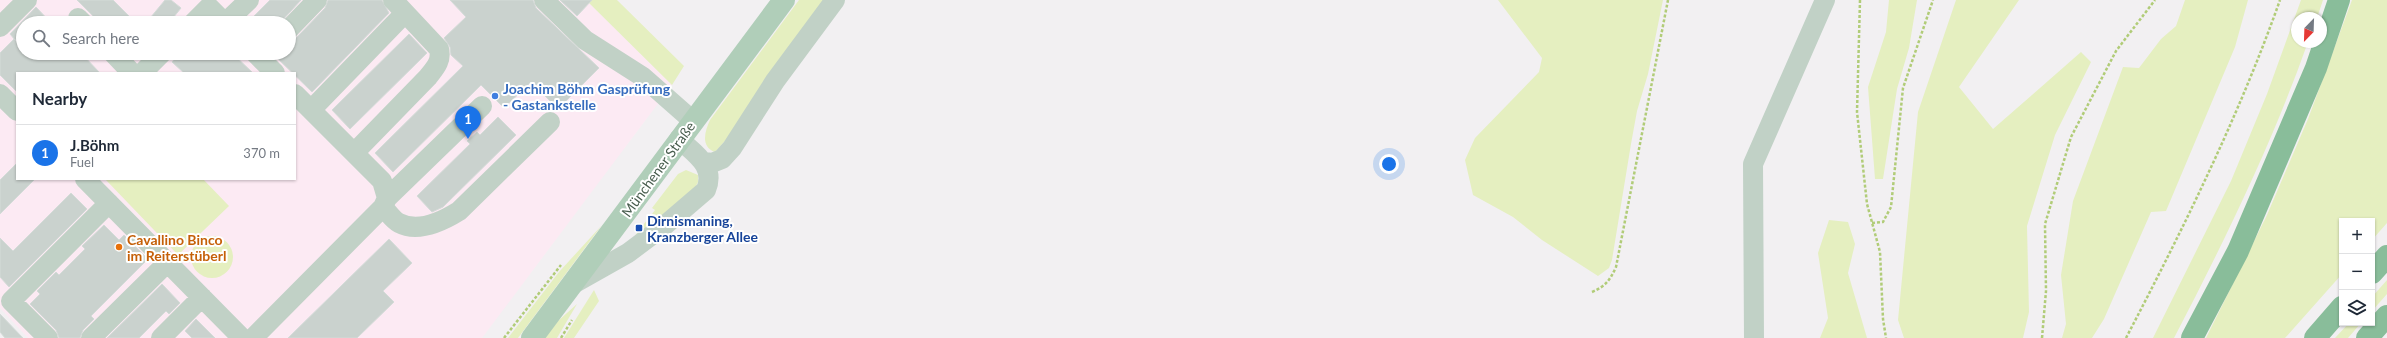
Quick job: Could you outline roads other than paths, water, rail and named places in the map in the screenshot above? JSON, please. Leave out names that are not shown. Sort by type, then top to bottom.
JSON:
[{"type":"highway","points":[[2192,338],[2241,244],[2316,68],[2339,0]]},
{"type":"highway","points":[[2375,270],[2387,256]]},
{"type":"highway","points":[[2315,338],[2339,310]]},
{"type":"highway","points":[[2367,338],[2387,316]]},
{"type":"highway","points":[[2376,338],[2387,331]]},
{"type":"main road","name":"Münchener Straße","points":[[532,338],[784,0]]},
{"type":"street","points":[[0,27],[27,0]]},
{"type":"street","points":[[232,16],[249,0]]},
{"type":"street","points":[[296,22],[317,0]]},
{"type":"street","points":[[544,0],[585,40],[644,77],[693,121]]},
{"type":"street","points":[[704,162],[712,164],[722,159],[732,148],[775,81],[835,0]]},
{"type":"street","points":[[1754,338],[1753,164],[1825,0]]},
{"type":"street","points":[[198,16],[206,4],[218,16]]},
{"type":"street","points":[[311,110],[399,7],[439,49],[441,56],[438,65],[354,153]]},
{"type":"street","points":[[120,60],[131,72]]},
{"type":"street","points":[[143,72],[155,60]]},
{"type":"street","points":[[264,60],[274,72]]},
{"type":"street","points":[[0,94],[16,110]]},
{"type":"street","points":[[296,95],[382,181],[385,202],[399,223],[421,226],[443,222],[459,211],[550,122]]},
{"type":"street","points":[[253,338],[385,202],[482,106]]},
{"type":"street","points":[[573,284],[628,253],[701,196],[709,182],[709,171],[704,162],[679,139]]},
{"type":"street","points":[[86,180],[242,338]]},
{"type":"street","points":[[48,338],[11,301],[109,203]]},
{"type":"street","points":[[91,338],[168,262]]},
{"type":"street","points":[[161,338],[202,297]]},
{"type":"place","name":"Joachim Böhm Gasprüfung - Gastankstelle","points":[[495,96]]},
{"type":"place","name":"J.Böhm","points":[[468,139]]},
{"type":"place","name":"Dirnismaning, Kranzberger Allee","points":[[639,228]]},
{"type":"place","name":"Cavallino Binco im Reiterstüberl","points":[[119,247]]}]
